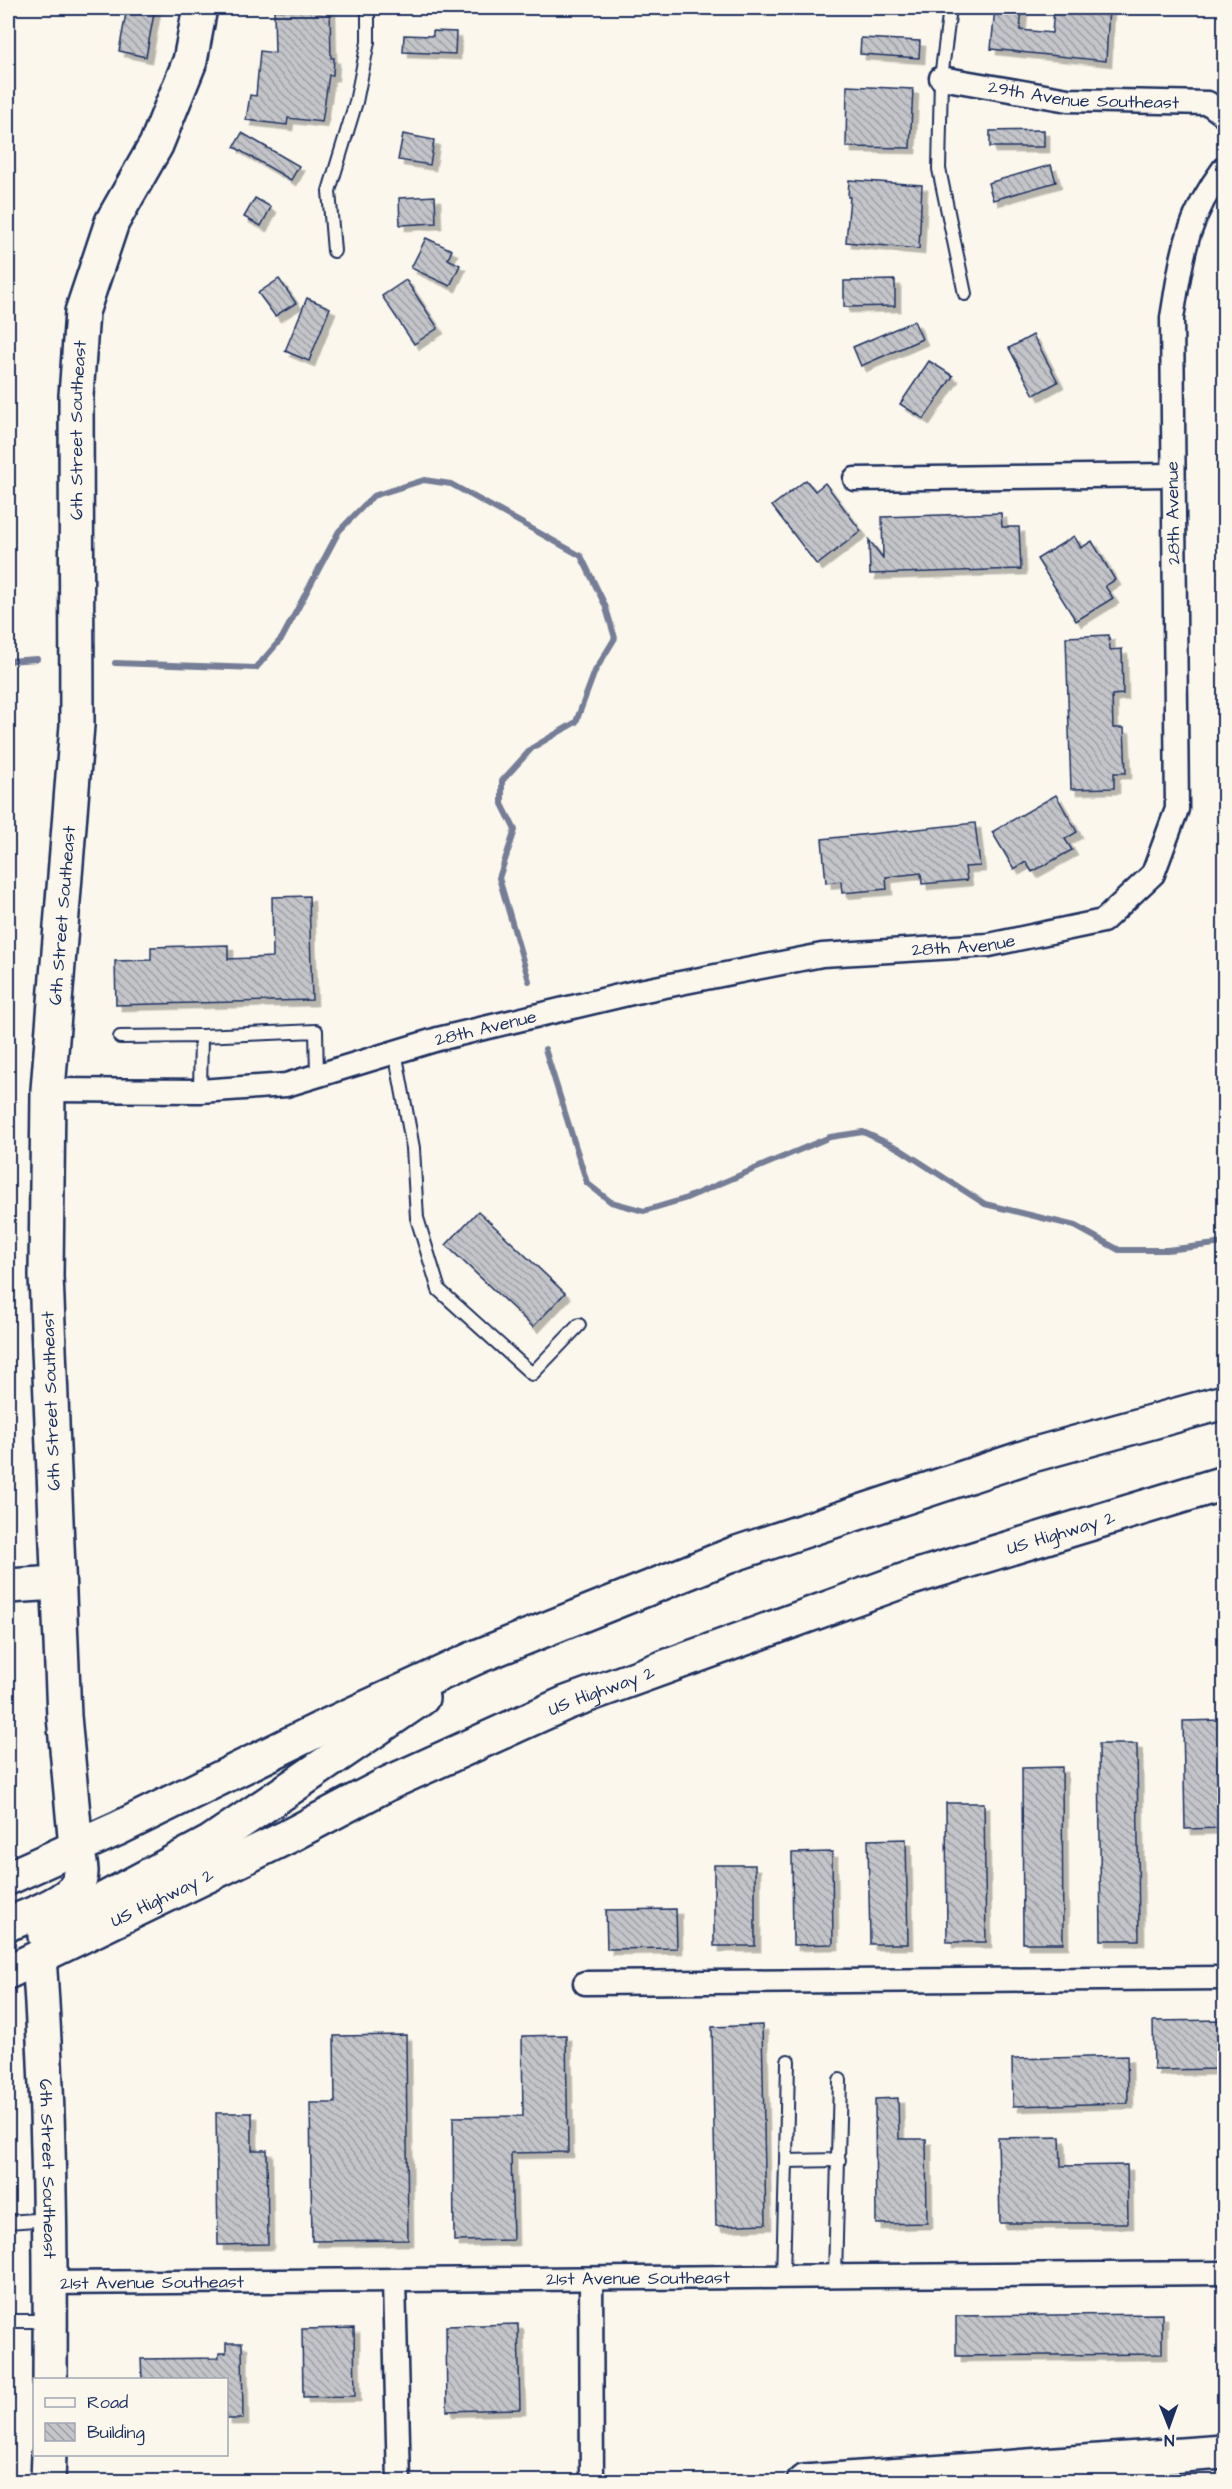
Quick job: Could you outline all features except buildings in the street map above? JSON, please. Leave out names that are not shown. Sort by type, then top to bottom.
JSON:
[{"type":"main road","name":"6th Street Southeast","points":[[8,1924],[57,1902],[75,1890],[81,1873],[76,1847],[64,1716],[46,1276],[48,1090],[77,725],[76,396],[82,312],[112,222],[156,145],[190,61],[200,8]]},
{"type":"main road","points":[[8,1878],[479,1656],[734,1554],[1032,1455],[1224,1402]]},
{"type":"main road","name":"US Highway 2","points":[[8,1972],[287,1837],[389,1783],[566,1703],[908,1579],[1224,1483]]},
{"type":"main road","points":[[1186,1493],[1224,1488]]},
{"type":"main road","points":[[8,1586],[58,1583]]},
{"type":"main road","points":[[39,1957],[42,1939],[58,1924],[211,1842],[373,1733],[479,1656]]},
{"type":"main road","name":"6th Street Southeast","points":[[39,1957],[44,2028],[50,2219],[50,2378]]},
{"type":"main road","points":[[804,2481],[1038,2473],[1224,2452]]},
{"type":"main road","points":[[48,2481],[49,2456]]},
{"type":"street","name":"29th Avenue Southeast","points":[[941,78],[1068,100],[1208,103],[1224,115]]},
{"type":"street","name":"28th Avenue","points":[[48,1090],[200,1091],[286,1085],[395,1051],[640,991],[822,955],[989,945],[1103,921],[1153,874],[1177,809],[1172,318],[1184,244],[1205,194],[1224,168]]},
{"type":"street","points":[[855,479],[1172,475]]},
{"type":"street","points":[[585,1983],[1224,1978]]},
{"type":"street","name":"21st Avenue Southeast","points":[[50,2283],[1224,2273]]},
{"type":"street","points":[[591,2279],[592,2481]]},
{"type":"street","points":[[394,2280],[399,2481]]},
{"type":"lane","points":[[334,251],[329,191],[356,102],[368,42],[368,8]]},
{"type":"lane","points":[[950,8],[941,78],[939,168],[965,294]]},
{"type":"lane","points":[[120,1037],[201,1036],[315,1030],[318,1075]]},
{"type":"lane","points":[[200,1091],[201,1036]]},
{"type":"lane","points":[[395,1051],[413,1148],[417,1218],[438,1290],[532,1374],[579,1325]]},
{"type":"lane","points":[[783,2277],[788,2061]]},
{"type":"lane","points":[[835,2277],[840,2080]]},
{"type":"lane","points":[[786,2161],[839,2160]]},
{"type":"lane","points":[[8,2222],[50,2219]]},
{"type":"lane","points":[[8,2321],[50,2320]]},
{"type":"waterway","points":[[115,663],[256,668],[282,638],[339,531],[373,496],[424,480],[451,484],[581,556],[605,605],[615,638],[595,671],[576,722],[532,748],[502,781],[502,804],[515,830],[499,878],[529,981]]},
{"type":"waterway","points":[[8,661],[37,659]]},
{"type":"waterway","points":[[545,1049],[587,1183],[611,1202],[644,1211],[684,1199],[830,1137],[863,1132],[898,1148],[985,1204],[1075,1226],[1119,1250],[1167,1250],[1224,1243]]}]
